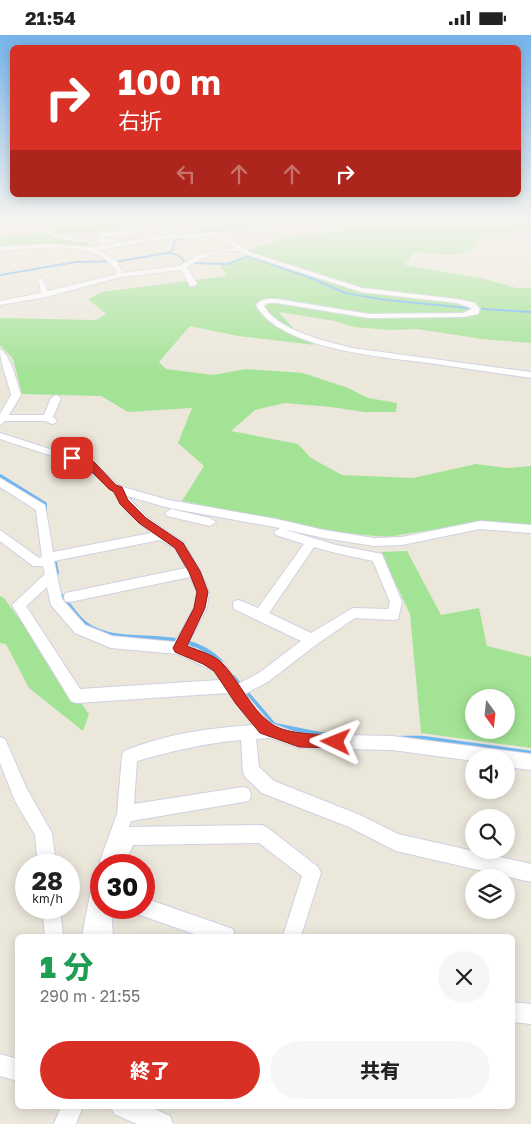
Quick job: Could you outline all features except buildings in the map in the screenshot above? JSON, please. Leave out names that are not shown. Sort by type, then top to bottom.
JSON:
[{"type":"street","points":[[0,303],[46,295],[140,272]]},
{"type":"street","points":[[190,272],[194,285]]},
{"type":"street","points":[[304,272],[361,290],[457,301],[472,305],[476,309],[475,312],[463,315],[369,316],[277,301],[266,301],[260,305],[261,311],[266,317],[304,337],[324,344],[352,350],[531,375]]},
{"type":"street","points":[[40,279],[46,295]]},
{"type":"street","points":[[0,352],[16,395],[1,419]]},
{"type":"street","points":[[0,376],[4,364]]},
{"type":"street","points":[[1,419],[50,419],[56,398]]},
{"type":"street","points":[[0,436],[90,465],[143,521],[179,545],[194,571],[203,592],[200,608],[179,648]]},
{"type":"street","points":[[0,481],[41,508],[56,601],[80,629],[111,642],[179,648],[207,660],[219,667],[265,728],[299,741],[392,743],[465,753]]},
{"type":"street","points":[[120,495],[374,542],[402,541],[480,525],[531,529]]},
{"type":"street","points":[[120,495],[210,522]]},
{"type":"street","points":[[51,576],[18,605],[76,696],[235,690],[264,677],[312,640],[353,613],[393,615],[396,602],[378,557],[336,549],[232,520],[229,515]]},
{"type":"street","points":[[0,534],[37,563],[48,558],[162,535]]},
{"type":"street","points":[[261,615],[312,541]]},
{"type":"street","points":[[70,597],[194,571]]},
{"type":"street","points":[[239,605],[312,640]]},
{"type":"street","points":[[111,854],[124,814],[130,756],[170,744],[215,735],[270,731]]},
{"type":"street","points":[[248,734],[251,771],[268,787],[354,821],[396,842],[531,873]]},
{"type":"street","points":[[0,744],[21,795],[43,833],[46,854]]},
{"type":"street","points":[[515,760],[531,762]]},
{"type":"street","points":[[124,814],[243,795]]},
{"type":"street","points":[[120,854],[128,836],[262,834],[312,873],[293,934]]},
{"type":"street","points":[[155,911],[220,934]]},
{"type":"street","points":[[52,919],[54,934]]},
{"type":"street","points":[[92,934],[96,919]]},
{"type":"street","points":[[104,919],[104,934]]},
{"type":"street","points":[[515,1011],[531,1014]]},
{"type":"street","points":[[0,1065],[15,1069]]},
{"type":"street","points":[[65,1124],[71,1109]]},
{"type":"street","points":[[129,1109],[162,1124]]},
{"type":"green space","points":[[224,272],[444,272],[485,279],[516,288],[531,288],[531,343],[482,339],[417,329],[389,330],[354,327],[335,321],[279,312],[295,330],[296,335],[315,345],[238,336],[190,326],[159,362],[166,369],[213,375],[246,369],[303,373],[348,388],[368,398],[397,403],[396,412],[364,412],[285,403],[255,410],[231,431],[298,444],[311,458],[342,475],[413,478],[476,464],[507,468],[531,466],[531,525],[485,521],[387,537],[334,532],[182,501],[204,466],[178,443],[192,408],[128,412],[101,396],[22,394],[13,359],[0,345],[0,318],[96,320],[106,314],[88,299],[102,292],[227,276]]},
{"type":"green space","points":[[407,551],[441,615],[479,608],[487,646],[531,657],[531,748],[465,739],[421,733],[410,614],[381,552]]},
{"type":"green space","points":[[0,596],[4,598],[89,714],[83,731],[29,688],[6,644],[0,643]]},
{"type":"waterway","points":[[0,275],[19,272]]},
{"type":"waterway","points":[[293,272],[345,293],[386,300],[468,308]]},
{"type":"waterway","points":[[482,309],[531,312]]},
{"type":"waterway","points":[[0,476],[45,504],[45,509]]},
{"type":"waterway","points":[[54,558],[57,573]]},
{"type":"waterway","points":[[61,595],[80,618]]},
{"type":"waterway","points":[[80,618],[93,629],[110,634],[168,639],[188,643],[206,650],[222,663]]},
{"type":"waterway","points":[[233,677],[274,725],[319,734],[345,735]]},
{"type":"waterway","points":[[402,738],[422,738],[531,753]]},
{"type":"route","points":[[72,458],[90,465],[112,487],[118,490],[124,502],[143,521],[179,545],[194,571],[203,592],[200,608],[179,648],[219,667],[240,699],[265,728],[270,731],[299,741],[336,742]]}]
